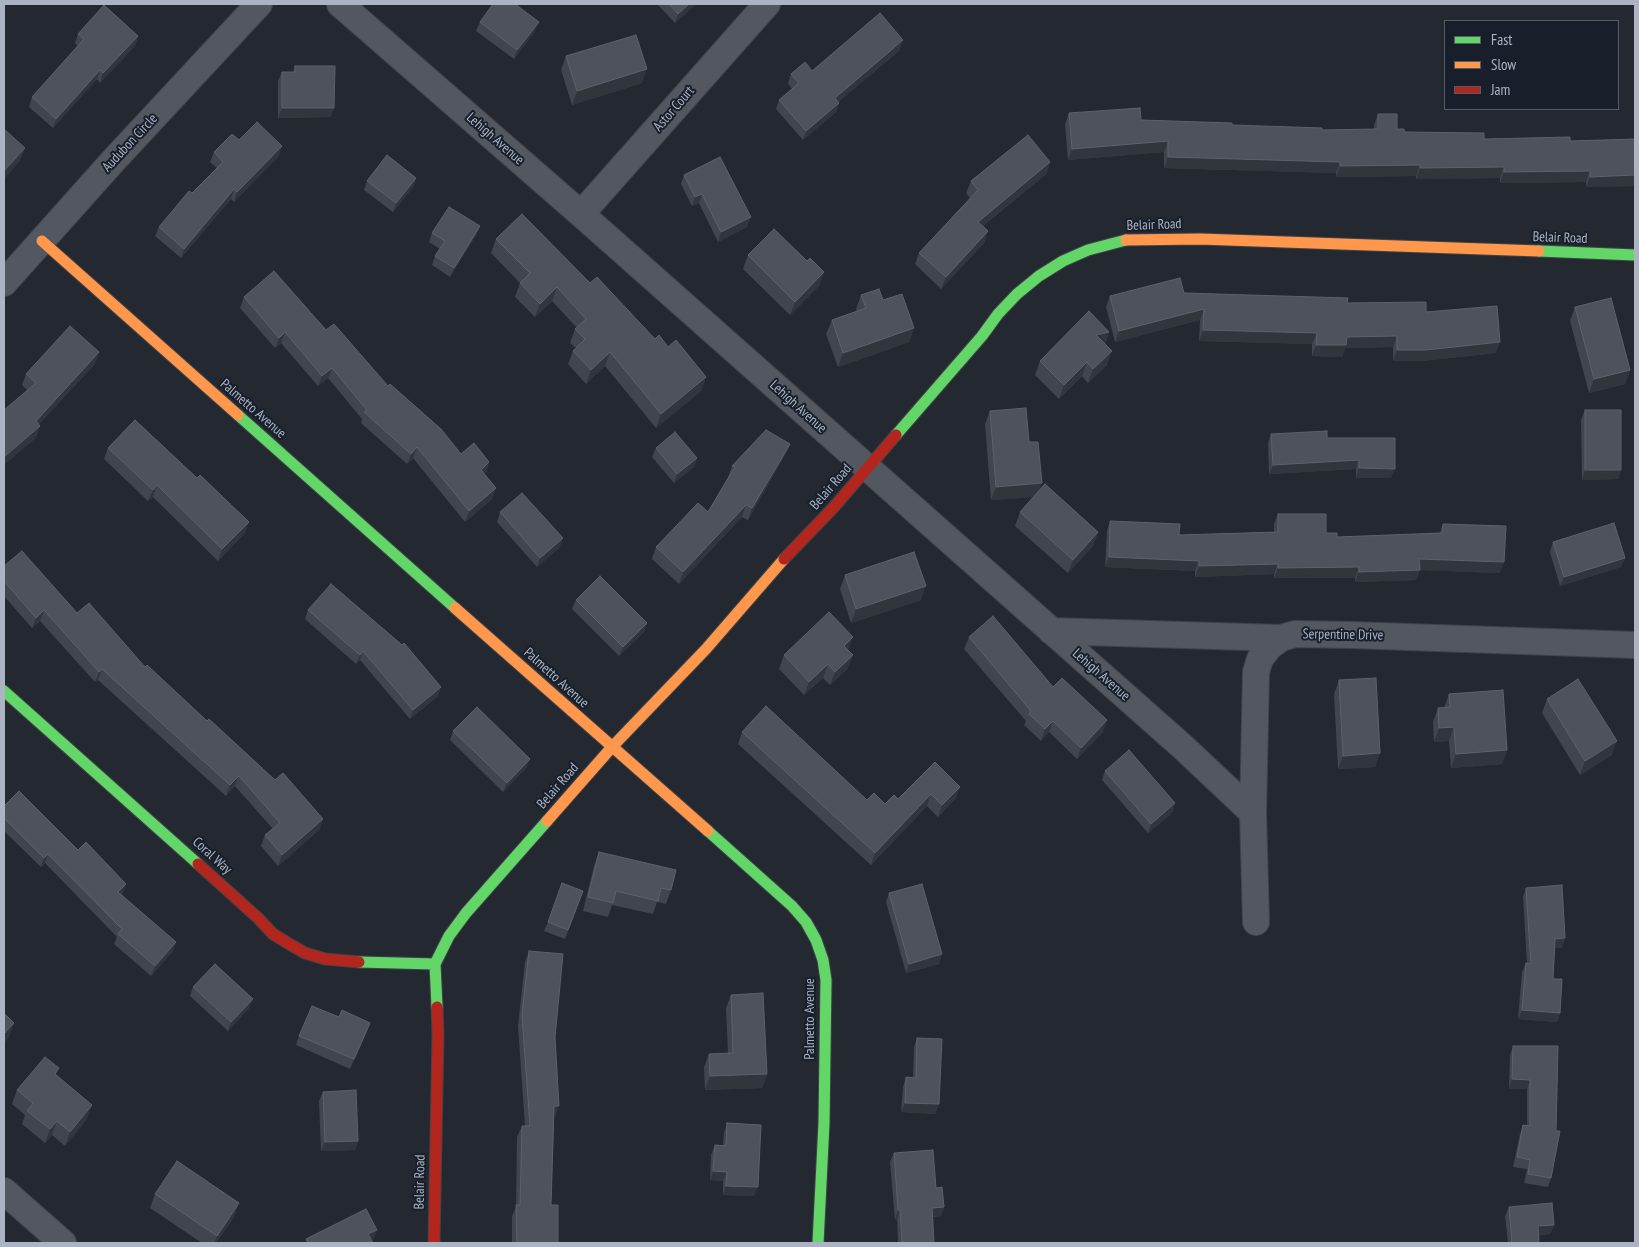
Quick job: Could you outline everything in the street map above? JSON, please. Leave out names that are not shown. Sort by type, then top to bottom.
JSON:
[{"type":"street","name":"Audubon Circle","points":[[4,283],[259,4]]},
{"type":"street","name":"Lehigh Avenue","points":[[340,4],[582,214],[1184,748],[1254,813]]},
{"type":"street","name":"Astor Court","points":[[582,214],[767,4]]},
{"type":"street","name":"Belair Road","points":[[434,1243],[438,1034],[434,964],[449,936],[466,913],[612,747],[706,649],[867,468],[1017,294],[1039,276],[1062,261],[1088,250],[1122,240],[1200,239],[1635,255]]},
{"type":"street","name":"Palmetto Avenue","points":[[42,241],[792,906],[806,922],[816,940],[823,960],[826,980],[824,1123],[818,1243]]},
{"type":"street","name":"Serpentine Drive","points":[[1051,630],[1281,638],[1295,634],[1352,635],[1635,645]]},
{"type":"street","points":[[1256,922],[1254,813],[1256,672],[1260,659],[1269,647],[1281,638]]},
{"type":"street","name":"Coral Way","points":[[4,691],[258,918],[273,934],[290,946],[324,959],[345,962],[434,964]]},
{"type":"street","points":[[4,1191],[63,1243]]},
{"type":"building","points":[[493,4],[515,4],[539,22],[517,50],[480,22]]},
{"type":"building","points":[[669,4],[689,4],[678,14]]},
{"type":"building","points":[[104,5],[138,36],[103,73],[100,70],[56,119],[32,97],[84,39],[78,34]]},
{"type":"building","points":[[880,13],[903,40],[835,98],[839,103],[806,131],[779,100],[799,83],[791,74],[805,62],[812,71]]},
{"type":"building","points":[[636,35],[647,69],[577,91],[566,56]]},
{"type":"building","points":[[295,66],[335,66],[334,108],[282,108],[282,72],[295,72]]},
{"type":"building","points":[[1140,108],[1141,120],[1232,123],[1232,125],[1322,128],[1322,130],[1378,129],[1378,114],[1397,114],[1397,129],[1404,129],[1404,132],[1484,133],[1484,139],[1570,137],[1570,141],[1635,139],[1635,175],[1590,177],[1590,171],[1504,172],[1504,167],[1420,168],[1420,165],[1340,166],[1340,162],[1168,157],[1168,141],[1072,149],[1069,113]]},
{"type":"building","points":[[257,122],[282,146],[237,192],[234,189],[184,249],[159,227],[189,191],[192,193],[223,162],[214,152],[232,134],[239,140]]},
{"type":"building","points":[[4,129],[25,148],[4,171]]},
{"type":"building","points":[[1028,135],[1050,162],[978,222],[988,231],[946,277],[919,253],[978,190],[971,181]]},
{"type":"building","points":[[387,155],[416,178],[396,203],[367,181]]},
{"type":"building","points":[[720,157],[751,217],[721,232],[702,194],[695,197],[684,175]]},
{"type":"building","points":[[449,207],[480,226],[454,268],[435,256],[445,241],[432,233]]},
{"type":"building","points":[[522,214],[590,283],[597,277],[655,339],[659,335],[668,347],[676,340],[706,377],[661,414],[610,352],[591,370],[573,351],[585,339],[575,329],[586,319],[557,287],[540,304],[520,283],[530,273],[496,239]]},
{"type":"building","points":[[774,229],[807,261],[810,258],[824,272],[795,302],[748,255]]},
{"type":"building","points":[[274,271],[326,330],[334,324],[388,386],[390,384],[441,429],[461,454],[474,443],[489,462],[481,470],[496,488],[469,511],[417,447],[411,454],[364,412],[367,410],[332,368],[322,376],[285,332],[279,338],[244,297]]},
{"type":"building","points":[[1180,278],[1184,293],[1348,298],[1347,303],[1426,302],[1426,312],[1497,306],[1500,342],[1426,350],[1397,350],[1397,336],[1347,337],[1346,345],[1316,345],[1317,333],[1203,330],[1204,309],[1119,331],[1110,296]]},
{"type":"building","points":[[879,289],[883,300],[902,294],[914,328],[843,353],[832,320],[866,308],[861,295]]},
{"type":"building","points":[[1611,298],[1630,370],[1594,379],[1575,307]]},
{"type":"building","points":[[1089,311],[1109,332],[1096,335],[1112,351],[1093,369],[1087,362],[1064,385],[1040,361]]},
{"type":"building","points":[[70,326],[99,352],[36,421],[40,426],[4,457],[4,410],[36,383],[26,374]]},
{"type":"building","points":[[1026,408],[1029,442],[1038,442],[1042,483],[996,487],[990,411]]},
{"type":"building","points":[[1585,410],[1621,410],[1621,470],[1585,470]]},
{"type":"building","points":[[135,420],[197,478],[200,475],[249,522],[222,549],[157,485],[153,490],[108,448]]},
{"type":"building","points":[[766,430],[790,444],[752,508],[746,505],[683,572],[656,547],[698,503],[708,512],[735,467],[732,466]]},
{"type":"building","points":[[1327,431],[1327,438],[1395,438],[1395,469],[1359,468],[1359,460],[1273,465],[1271,434]]},
{"type":"building","points":[[675,432],[697,458],[677,474],[656,448]]},
{"type":"building","points":[[1045,484],[1098,532],[1073,560],[1020,512]]},
{"type":"building","points":[[522,493],[563,538],[540,558],[500,512]]},
{"type":"building","points":[[1278,514],[1326,514],[1326,533],[1337,533],[1337,537],[1442,533],[1443,524],[1506,526],[1504,562],[1419,559],[1420,570],[1359,572],[1359,567],[1278,568],[1278,564],[1199,566],[1199,561],[1109,557],[1110,521],[1180,524],[1179,535],[1278,532]]},
{"type":"building","points":[[1614,523],[1625,558],[1564,577],[1553,542]]},
{"type":"building","points":[[22,551],[77,613],[89,603],[145,667],[147,665],[207,721],[209,719],[275,780],[283,773],[323,819],[282,855],[265,835],[280,823],[239,776],[230,785],[102,669],[99,672],[44,610],[36,618],[4,581],[4,566]]},
{"type":"building","points":[[914,552],[926,586],[856,609],[845,575]]},
{"type":"building","points":[[600,576],[647,623],[623,647],[576,600]]},
{"type":"building","points":[[331,584],[402,645],[404,643],[441,687],[413,710],[363,651],[360,655],[308,610]]},
{"type":"building","points":[[829,612],[853,637],[844,646],[853,655],[835,672],[828,664],[809,682],[784,655]]},
{"type":"building","points":[[993,616],[1053,687],[1062,678],[1107,720],[1081,748],[1053,721],[1045,729],[1029,714],[1031,711],[969,637]]},
{"type":"building","points":[[1376,678],[1380,753],[1343,756],[1339,680]]},
{"type":"building","points":[[1578,679],[1617,741],[1585,761],[1547,699]]},
{"type":"building","points":[[1503,690],[1507,750],[1456,754],[1454,727],[1439,728],[1438,708],[1450,707],[1449,694]]},
{"type":"building","points":[[766,706],[867,800],[874,793],[885,804],[894,795],[898,799],[935,762],[960,787],[942,805],[931,794],[875,853],[742,732]]},
{"type":"building","points":[[477,707],[530,759],[507,783],[453,731]]},
{"type":"building","points":[[1129,750],[1175,803],[1151,824],[1105,771]]},
{"type":"building","points":[[19,791],[78,850],[86,842],[126,884],[118,892],[176,942],[155,966],[118,934],[122,929],[48,854],[44,858],[4,818],[4,806]]},
{"type":"building","points":[[599,852],[676,870],[671,890],[661,888],[658,901],[616,891],[613,903],[588,897]]},
{"type":"building","points":[[562,883],[583,891],[568,930],[548,922]]},
{"type":"building","points":[[922,884],[942,954],[909,964],[889,893]]},
{"type":"building","points":[[1562,885],[1565,938],[1555,939],[1553,979],[1562,979],[1560,1013],[1522,1010],[1526,963],[1531,964],[1526,888]]},
{"type":"building","points":[[529,951],[563,954],[555,1037],[559,1106],[554,1106],[551,1205],[558,1205],[558,1243],[517,1243],[516,1205],[520,1205],[522,1126],[530,1126],[522,1015]]},
{"type":"building","points":[[215,964],[253,999],[231,1022],[193,987]]},
{"type":"building","points":[[763,993],[767,1074],[710,1076],[709,1054],[733,1053],[731,995]]},
{"type":"building","points":[[312,1006],[339,1017],[342,1010],[370,1023],[354,1059],[299,1036]]},
{"type":"building","points":[[4,1013],[14,1023],[4,1034]]},
{"type":"building","points":[[917,1038],[942,1039],[939,1104],[905,1103],[906,1077],[916,1078]]},
{"type":"building","points":[[1513,1046],[1558,1046],[1556,1131],[1560,1131],[1551,1178],[1528,1174],[1530,1160],[1517,1157],[1523,1125],[1530,1126],[1530,1080],[1512,1079]]},
{"type":"building","points":[[45,1057],[59,1068],[55,1074],[92,1105],[70,1132],[57,1121],[50,1129],[27,1111],[33,1103],[17,1090]]},
{"type":"building","points":[[356,1090],[358,1141],[325,1142],[323,1092]]},
{"type":"building","points":[[727,1123],[761,1125],[758,1187],[726,1186],[727,1172],[713,1171],[715,1145],[726,1146]]},
{"type":"building","points":[[933,1150],[936,1188],[942,1187],[944,1207],[932,1208],[934,1243],[902,1243],[894,1153]]},
{"type":"building","points":[[177,1161],[239,1203],[217,1236],[155,1194]]},
{"type":"building","points":[[1552,1203],[1554,1225],[1538,1226],[1539,1243],[1512,1243],[1509,1207]]},
{"type":"building","points":[[366,1209],[377,1230],[368,1234],[373,1243],[308,1243],[306,1239]]},
{"type":"traffic: fast","points":[[896,435],[1017,294],[1039,276],[1063,261],[1088,250],[1126,240]]},
{"type":"traffic: fast","points":[[1539,251],[1635,255]]},
{"type":"traffic: fast","points":[[238,415],[455,608]]},
{"type":"traffic: fast","points":[[4,691],[198,864]]},
{"type":"traffic: fast","points":[[437,1007],[435,964],[449,936],[466,913],[547,821]]},
{"type":"traffic: fast","points":[[708,831],[792,906],[806,922],[816,940],[823,960],[826,980],[824,1123],[818,1243]]},
{"type":"traffic: fast","points":[[359,962],[435,964]]},
{"type":"traffic: slow","points":[[1126,240],[1200,239],[1539,251]]},
{"type":"traffic: slow","points":[[42,241],[238,415]]},
{"type":"traffic: slow","points":[[547,821],[612,747],[706,649],[784,559]]},
{"type":"traffic: slow","points":[[455,608],[708,831]]},
{"type":"traffic: jam","points":[[784,559],[834,507],[896,435]]},
{"type":"traffic: jam","points":[[198,864],[273,934],[291,945],[305,953],[325,959],[359,962]]},
{"type":"traffic: jam","points":[[434,1243],[437,1007]]}]
